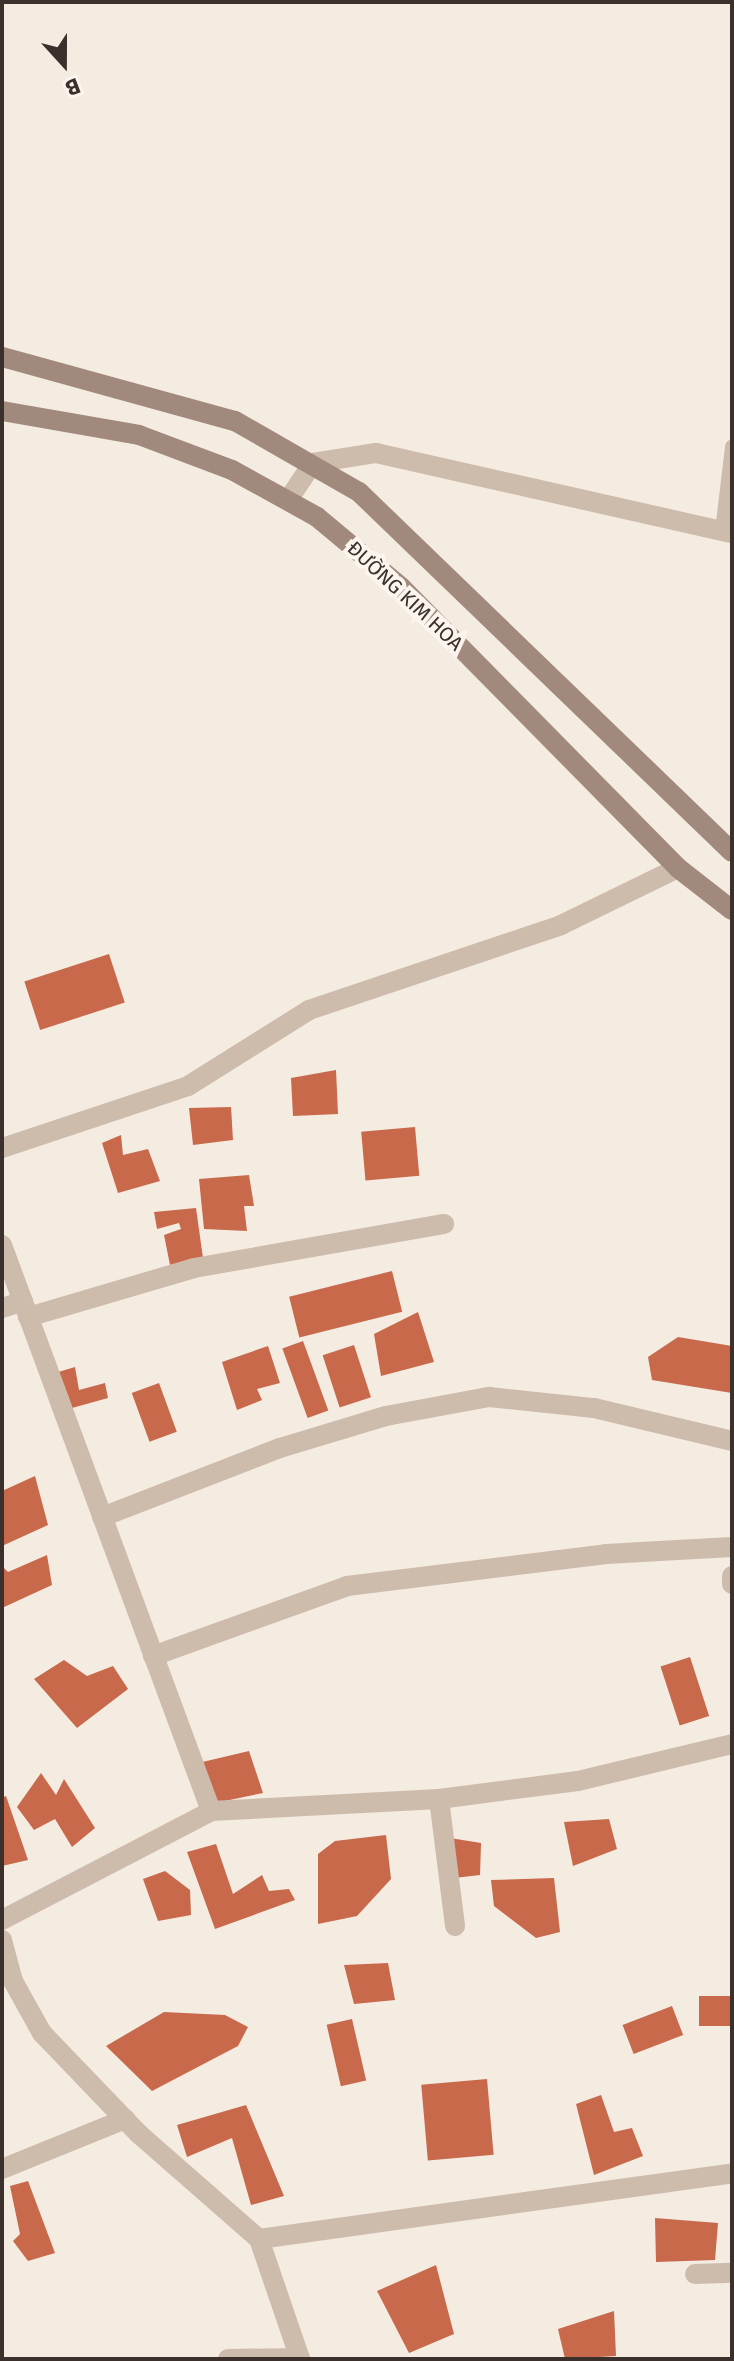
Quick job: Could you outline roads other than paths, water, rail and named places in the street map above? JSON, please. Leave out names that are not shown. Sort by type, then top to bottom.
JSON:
[{"type":"street","points":[[2,357],[235,421],[359,492],[436,562],[732,852]]},
{"type":"street","name":"ĐƯỜNG KIM HOA","points":[[2,411],[139,435],[288,500],[401,587],[678,868],[732,910]]},
{"type":"street","points":[[288,500],[313,463],[376,453],[431,461],[727,532]]},
{"type":"street","points":[[2,1148],[188,1086],[309,1010],[561,925],[678,868]]},
{"type":"street","points":[[2,1308],[25,1309],[194,1268],[444,1224]]},
{"type":"street","points":[[2,1245],[211,1811]]},
{"type":"street","points":[[102,1517],[280,1448],[386,1416],[489,1397],[594,1408],[732,1441]]},
{"type":"street","points":[[153,1656],[347,1586],[606,1554],[732,1547]]},
{"type":"street","points":[[732,1576],[732,1584]]},
{"type":"street","points":[[2,1920],[211,1811],[439,1799],[578,1781],[732,1744]]},
{"type":"street","points":[[439,1799],[455,1926]]},
{"type":"street","points":[[2,1940],[13,1981],[42,2033],[125,2119],[259,2239],[300,2358],[228,2359]]},
{"type":"street","points":[[2,2169],[125,2119]]},
{"type":"street","points":[[259,2239],[732,2173]]},
{"type":"street","points":[[695,2274],[732,2273]]},
{"type":"lane","points":[[727,532],[732,447]]}]
